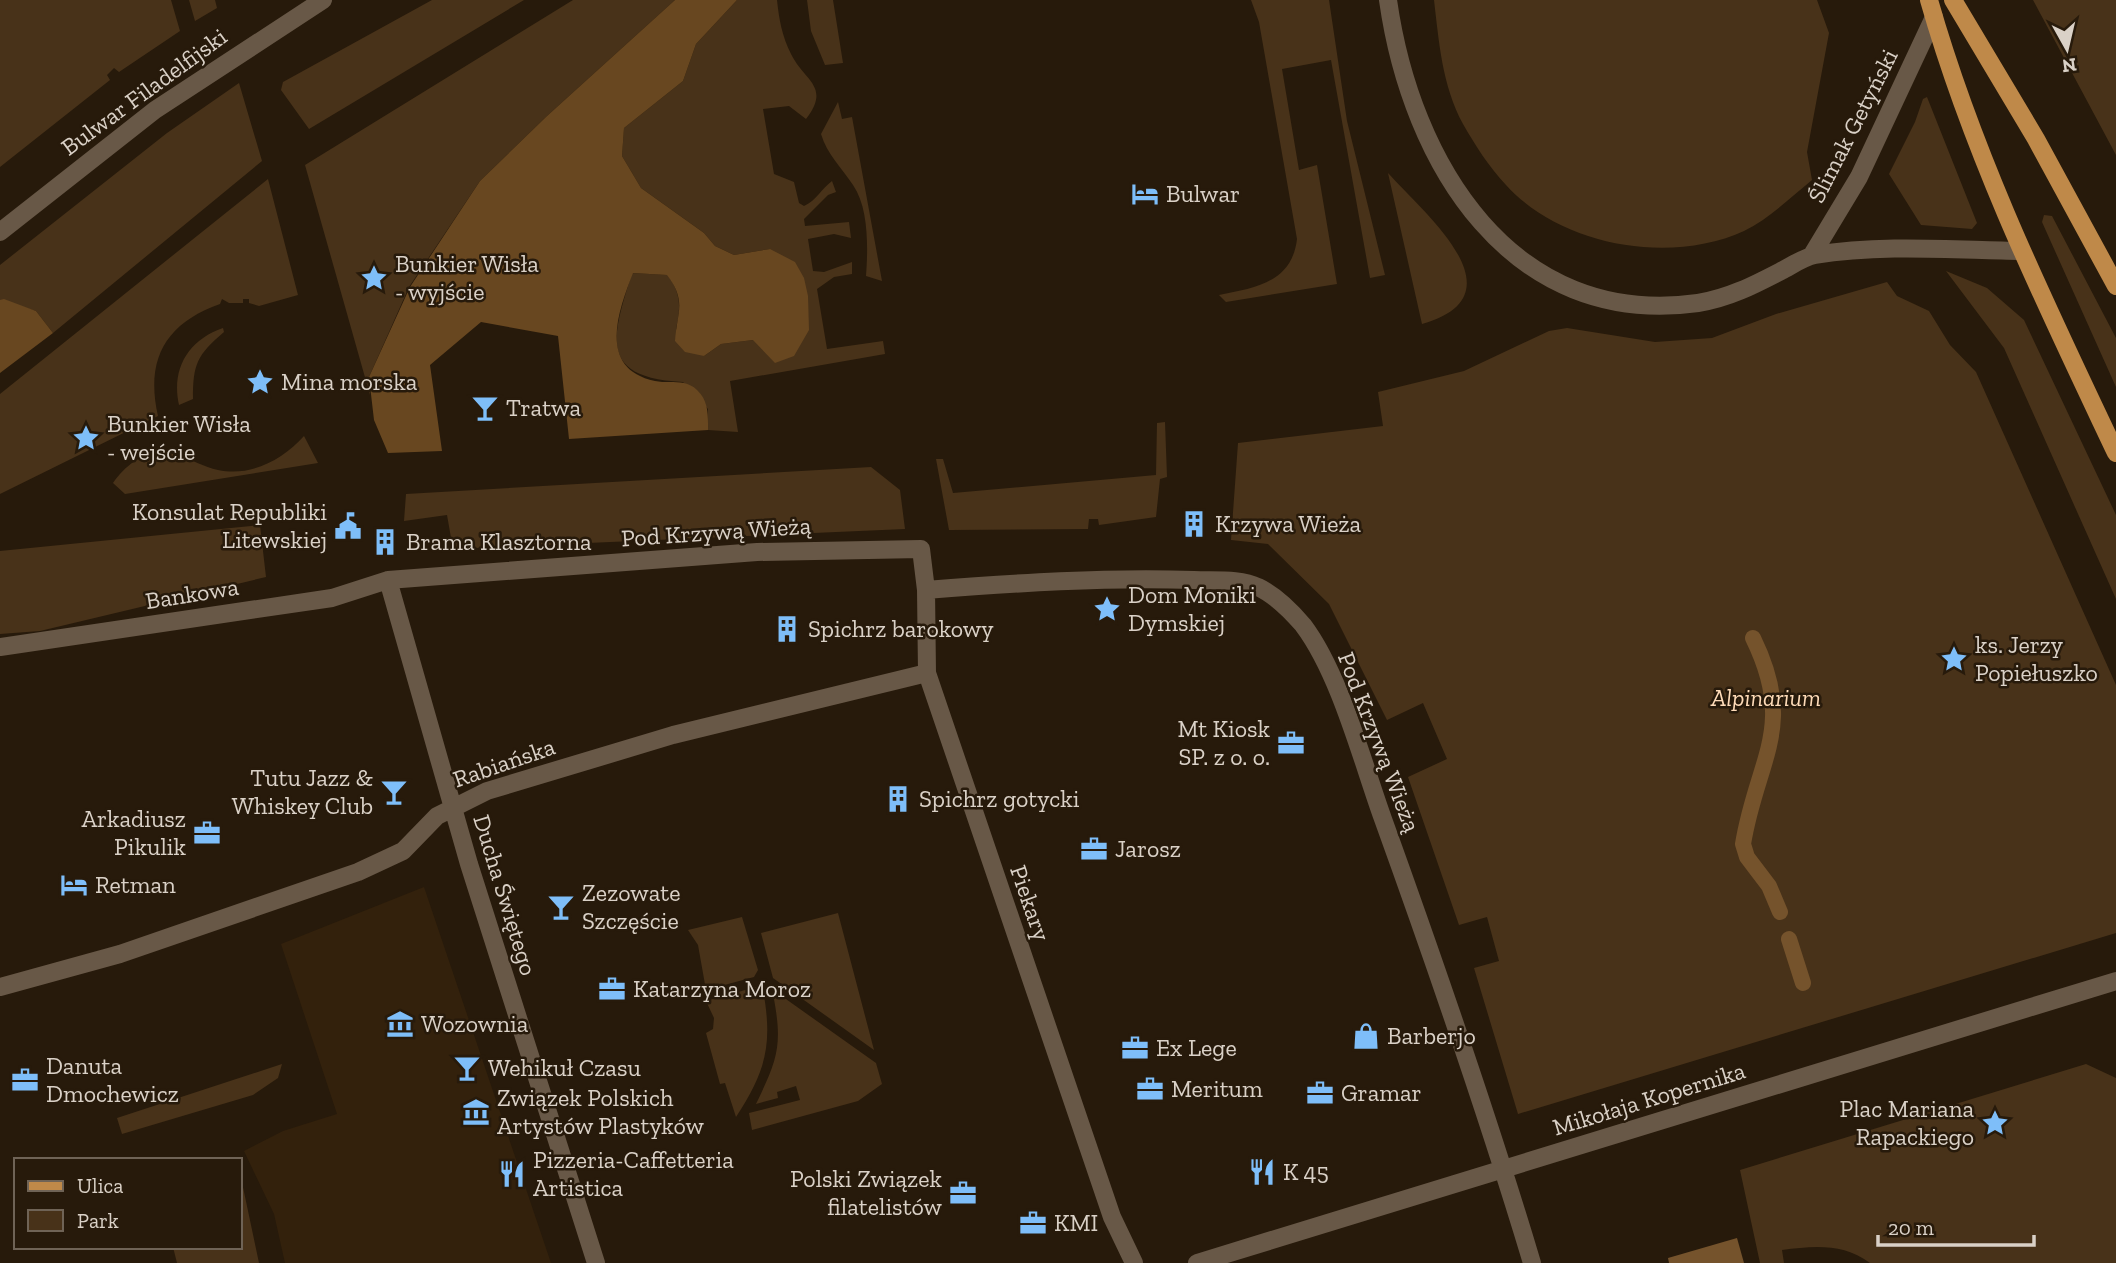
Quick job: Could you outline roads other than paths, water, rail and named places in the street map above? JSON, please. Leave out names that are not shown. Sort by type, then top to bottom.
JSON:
[{"type":"main road","points":[[1953,0],[2036,139],[2116,286]]},
{"type":"main road","points":[[1932,8],[1985,168],[2116,453]]},
{"type":"street","name":"Bulwar Filadelfijski","points":[[0,232],[155,110],[323,0]]},
{"type":"street","points":[[1388,0],[1409,93],[1445,174],[1472,211],[1527,267],[1585,293],[1647,305],[1671,305],[1735,294],[1812,255],[1907,250],[2021,251]]},
{"type":"street","name":"Ślimak Getyński","points":[[1812,255],[1859,177],[1932,8]]},
{"type":"street","name":"Pod Krzywą Wieżą","points":[[388,580],[757,552],[921,549]]},
{"type":"street","name":"Piekary","points":[[921,549],[926,590],[927,673],[1107,1205],[1134,1263]]},
{"type":"street","name":"Pod Krzywą Wieżą","points":[[926,590],[1141,578],[1255,585],[1280,602],[1303,626],[1340,700],[1504,1171]]},
{"type":"street","name":"Bankowa","points":[[0,647],[332,598],[388,580]]},
{"type":"street","name":"Ducha Świętego","points":[[388,580],[452,807],[596,1263]]},
{"type":"street","name":"Rabiańska","points":[[0,987],[120,954],[358,872],[403,851],[437,816],[494,789],[673,735],[927,673]]},
{"type":"street","name":"Mikołaja Kopernika","points":[[1197,1263],[1504,1171],[2116,981]]},
{"type":"street","points":[[1504,1171],[1532,1263]]},
{"type":"waterway","points":[[1753,638],[1766,669],[1772,696],[1773,720],[1770,742],[1743,844],[1747,857],[1769,886],[1780,912]]},
{"type":"waterway","points":[[1789,939],[1803,983]]},
{"type":"place","name":"Bulwar","points":[[1145,194]]},
{"type":"place","name":"Bunkier Wisła - wyjście","points":[[374,278]]},
{"type":"place","name":"Mina morska","points":[[260,382]]},
{"type":"place","name":"Tratwa","points":[[485,408]]},
{"type":"place","name":"Bunkier Wisła - wejście","points":[[86,438]]},
{"type":"place","name":"Krzywa Wieża","points":[[1194,524]]},
{"type":"place","name":"Konsulat Republiki Litewskiej","points":[[348,526]]},
{"type":"place","name":"Brama Klasztorna","points":[[385,542]]},
{"type":"place","name":"Dom Moniki Dymskiej","points":[[1107,609]]},
{"type":"place","name":"Spichrz barokowy","points":[[787,629]]},
{"type":"place","name":"ks. Jerzy Popiełuszko","points":[[1954,659]]},
{"type":"place","name":"Mt Kiosk SP. z o. o.","points":[[1291,743]]},
{"type":"place","name":"Tutu Jazz & Whiskey Club","points":[[394,792]]},
{"type":"place","name":"Spichrz gotycki","points":[[898,799]]},
{"type":"place","name":"Arkadiusz Pikulik","points":[[207,833]]},
{"type":"place","name":"Jarosz","points":[[1094,849]]},
{"type":"place","name":"Retman","points":[[74,885]]},
{"type":"place","name":"Zezowate Szczęście","points":[[561,907]]},
{"type":"place","name":"Katarzyna Moroz","points":[[612,989]]},
{"type":"place","name":"Wozownia","points":[[400,1024]]},
{"type":"place","name":"Barberjo","points":[[1366,1036]]},
{"type":"place","name":"Ex Lege","points":[[1135,1048]]},
{"type":"place","name":"Wehikuł Czasu","points":[[467,1068]]},
{"type":"place","name":"Danuta Dmochewicz","points":[[25,1080]]},
{"type":"place","name":"Meritum","points":[[1150,1089]]},
{"type":"place","name":"Gramar","points":[[1320,1093]]},
{"type":"place","name":"Związek Polskich Artystów Plastyków","points":[[476,1112]]},
{"type":"place","name":"Plac Mariana Rapackiego","points":[[1995,1123]]},
{"type":"place","name":"K 45","points":[[1262,1172]]},
{"type":"place","name":"Pizzeria-Caffetteria Artistica","points":[[512,1174]]},
{"type":"place","name":"Polski Związek filatelistów","points":[[963,1193]]},
{"type":"place","name":"KMI","points":[[1033,1223]]},
{"type":"park label","name":"Alpinarium","points":[[1766,698]]}]
